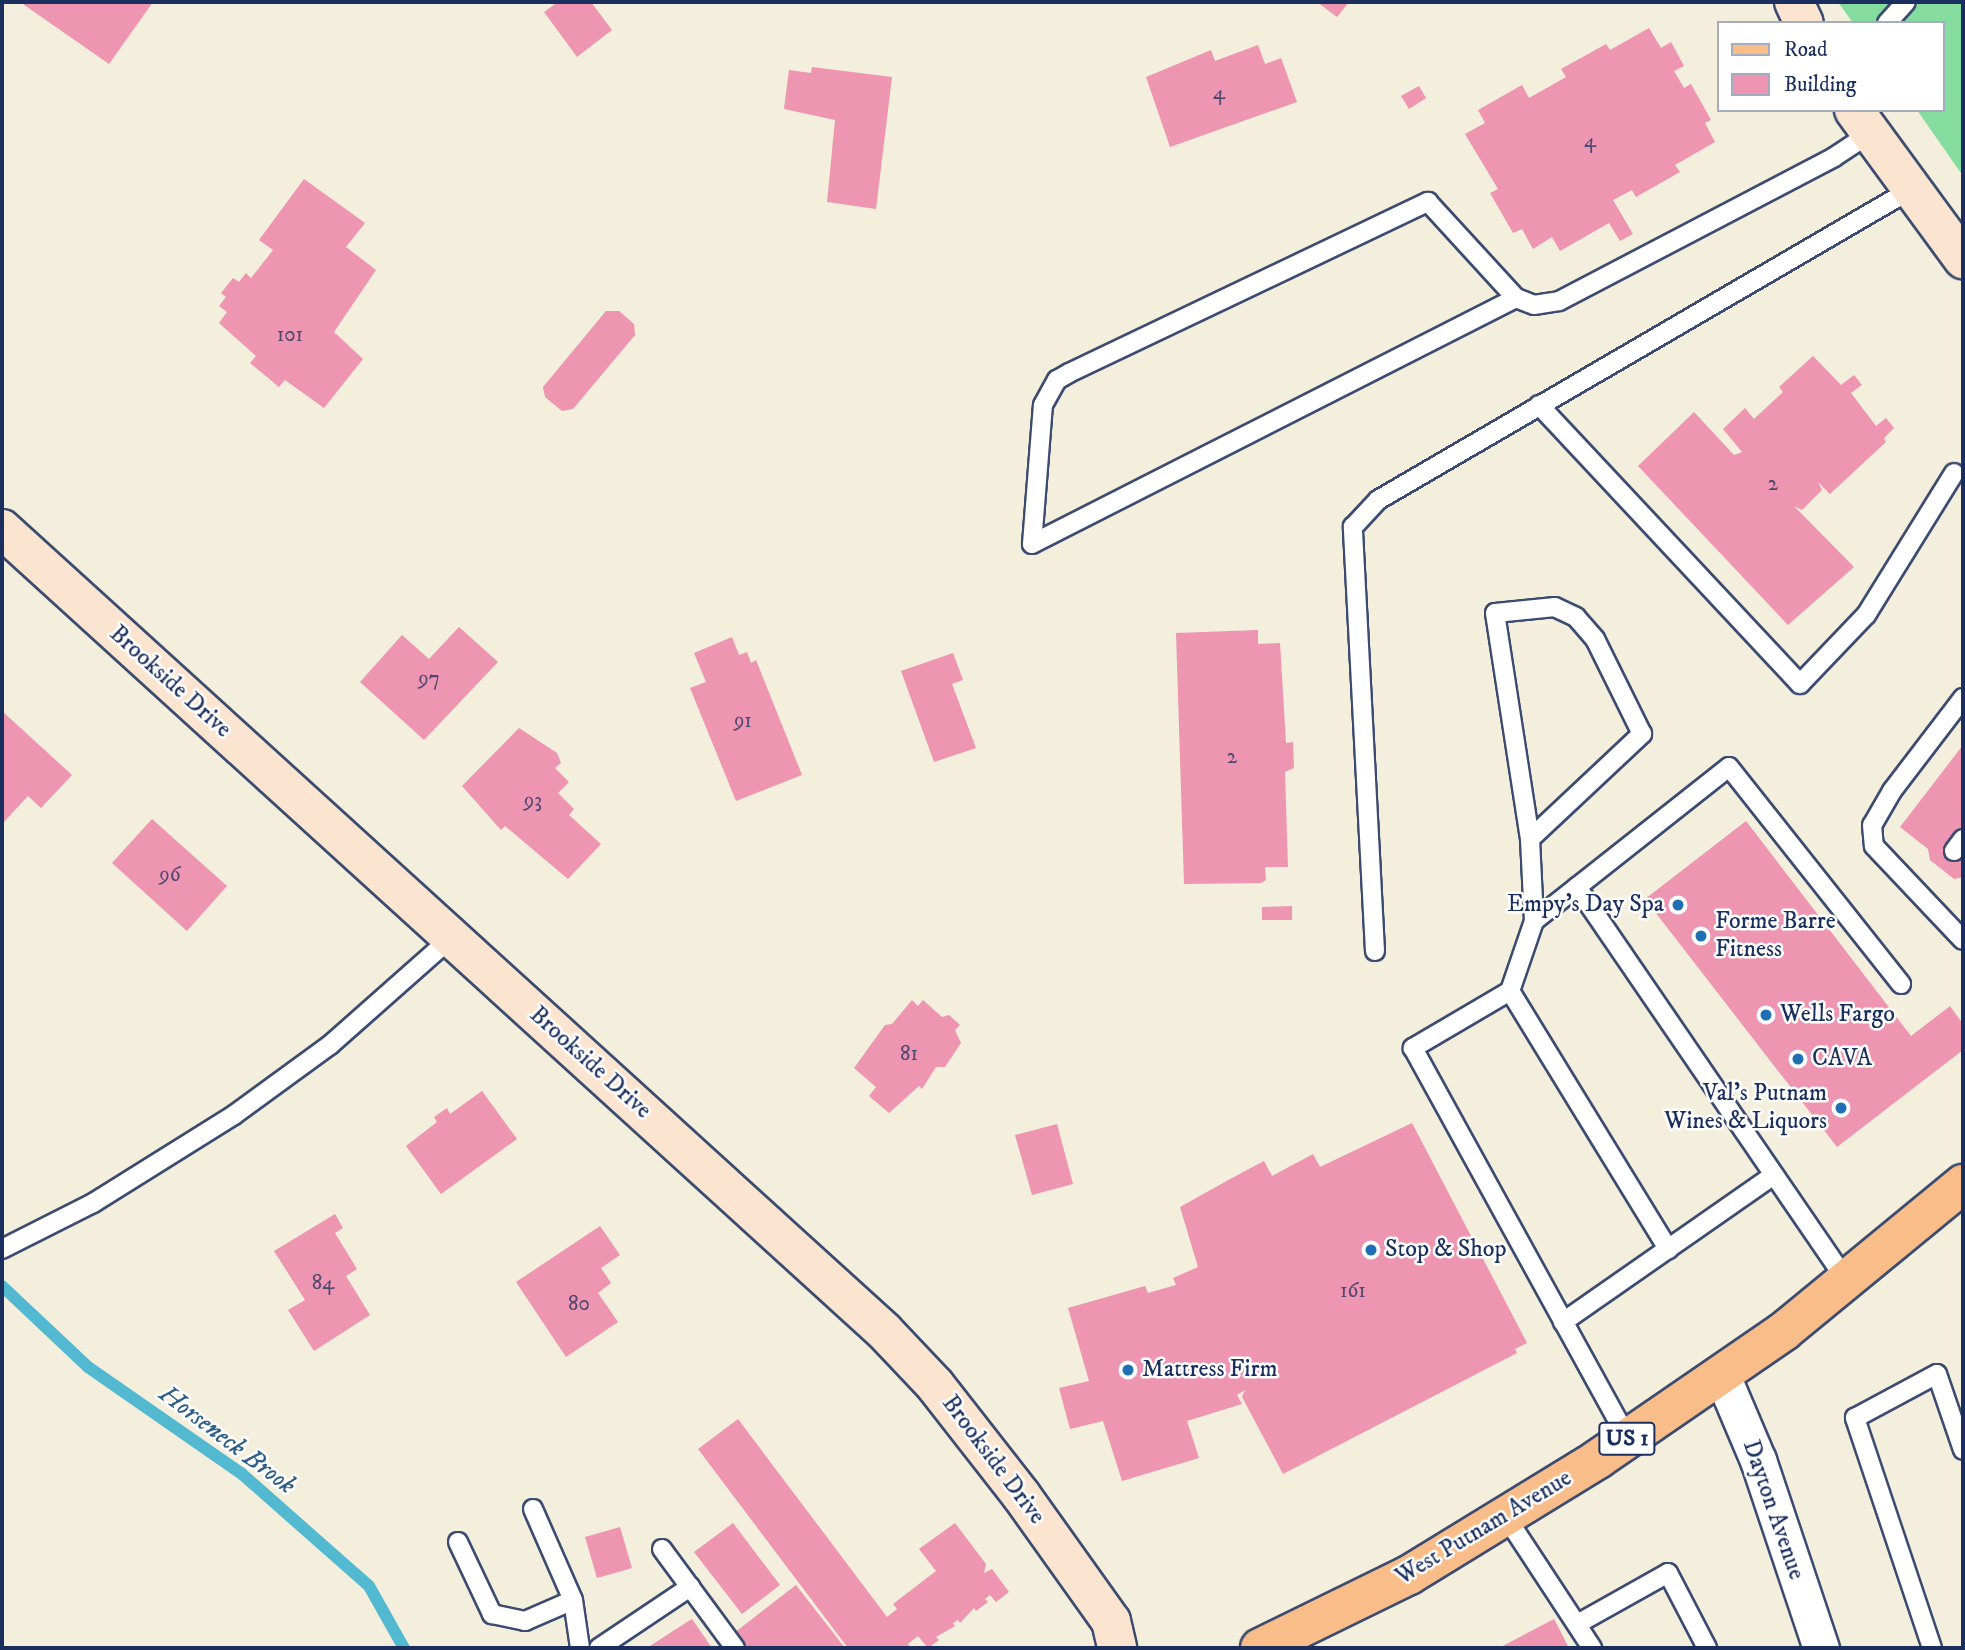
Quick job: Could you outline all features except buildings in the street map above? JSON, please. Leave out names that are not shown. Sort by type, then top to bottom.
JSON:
[{"type":"main road","name":"West Putnam Avenue","points":[[1260,1648],[1409,1575],[1628,1439],[1847,1281],[1963,1184]]},
{"type":"street","points":[[1794,2],[1803,21]]},
{"type":"street","points":[[1861,122],[1963,259]]},
{"type":"street","name":"Brookside Drive","points":[[2,529],[893,1340],[935,1385],[1021,1495],[1111,1621],[1117,1648]]},
{"type":"street","name":"Dayton Avenue","points":[[1721,1373],[1758,1460],[1821,1648]]},
{"type":"lane","points":[[1890,21],[1906,2]]},
{"type":"lane","points":[[1516,298],[1032,544],[1043,405],[1057,380],[1069,373],[1428,202],[1516,298],[1534,305],[1559,302],[1834,157],[1861,122]]},
{"type":"lane","points":[[1375,951],[1353,527],[1378,500],[1910,190]]},
{"type":"lane","points":[[1539,405],[1800,684],[1866,615],[1954,472]]},
{"type":"lane","points":[[1530,839],[1642,734],[1595,639],[1576,617],[1555,607],[1495,613],[1530,839],[1534,921],[1510,991],[1413,1048],[1628,1439]]},
{"type":"lane","points":[[1963,698],[1892,791],[1872,825],[1874,846],[1963,940]]},
{"type":"lane","points":[[1534,921],[1729,767],[1901,984]]},
{"type":"lane","points":[[1577,887],[1847,1281]]},
{"type":"lane","points":[[2,1249],[93,1203],[234,1115],[330,1045],[452,937]]},
{"type":"lane","points":[[1510,991],[1668,1249]]},
{"type":"lane","points":[[1563,1322],[1774,1175]]},
{"type":"lane","points":[[1932,1648],[1855,1418],[1937,1374],[1963,1450]]},
{"type":"lane","points":[[533,1509],[573,1600],[580,1648]]},
{"type":"lane","points":[[1506,1517],[1579,1623],[1592,1648]]},
{"type":"lane","points":[[458,1542],[492,1614],[525,1621],[573,1600]]},
{"type":"lane","points":[[662,1549],[735,1648]]},
{"type":"lane","points":[[1579,1623],[1668,1573],[1707,1648]]},
{"type":"lane","points":[[599,1648],[690,1587]]},
{"type":"green space","points":[[1838,2],[1963,2],[1963,176],[1918,112],[1944,112],[1944,21],[1852,21]]},
{"type":"waterway","name":"Horseneck Brook","points":[[2,1286],[88,1367],[242,1474],[369,1586],[404,1648]]},
{"type":"place","name":"Empy's Day Spa","points":[[1678,905]]},
{"type":"place","name":"Forme Barre Fitness","points":[[1701,936]]},
{"type":"place","name":"Wells Fargo","points":[[1766,1015]]},
{"type":"place","name":"CAVA","points":[[1798,1059]]},
{"type":"place","name":"Val's Putnam Wines & Liquors","points":[[1841,1108]]},
{"type":"place","name":"Stop & Shop","points":[[1371,1250]]},
{"type":"place","name":"Mattress Firm","points":[[1128,1370]]}]
